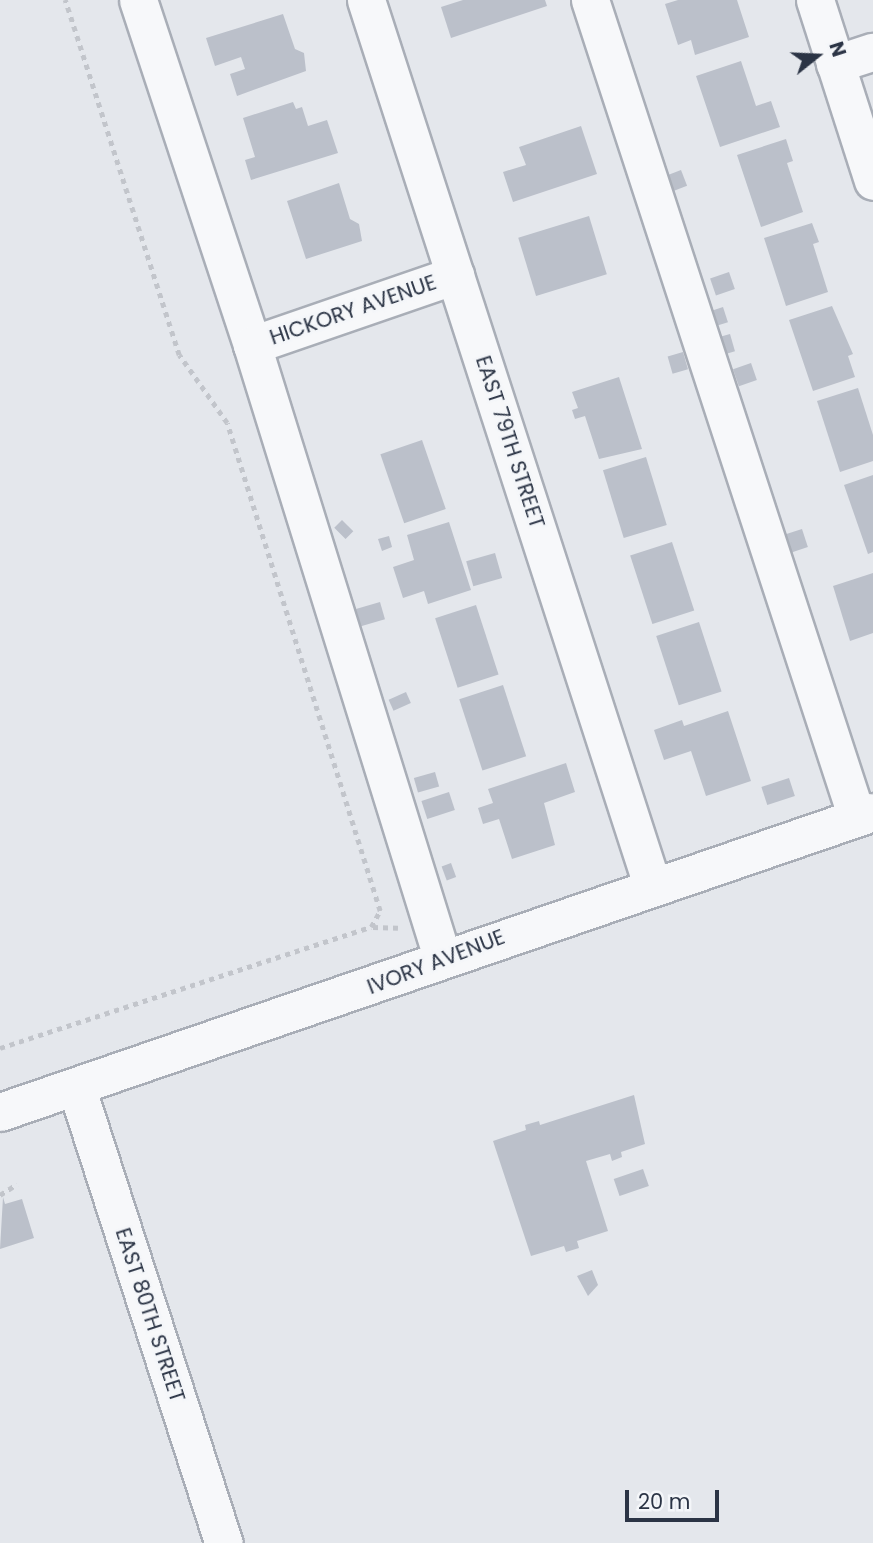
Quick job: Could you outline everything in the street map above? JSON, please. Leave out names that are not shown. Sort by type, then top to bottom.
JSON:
[{"type":"street","points":[[138,0],[252,345],[442,957]]},
{"type":"street","name":"EAST 79TH STREET","points":[[366,0],[652,885]]},
{"type":"street","points":[[590,0],[865,815]]},
{"type":"street","points":[[815,0],[873,181]]},
{"type":"street","points":[[835,65],[873,52]]},
{"type":"street","name":"HICKORY AVENUE","points":[[252,345],[455,275]]},
{"type":"street","name":"IVORY AVENUE","points":[[0,1112],[354,994],[442,957],[865,815]]},
{"type":"street","name":"EAST 80TH STREET","points":[[76,1086],[224,1543]]},
{"type":"path","points":[[0,1048],[371,927],[380,911],[227,423],[179,355],[65,0]]},
{"type":"path","points":[[0,1195],[17,1184]]},
{"type":"building","points":[[463,0],[545,0],[547,6],[451,38],[441,7]]},
{"type":"building","points":[[678,0],[737,0],[749,37],[695,55],[691,40],[678,45],[665,4]]},
{"type":"building","points":[[283,14],[295,49],[304,53],[306,71],[237,96],[230,74],[245,69],[241,57],[215,66],[206,38]]},
{"type":"building","points":[[741,61],[756,106],[771,101],[780,127],[720,147],[696,76]]},
{"type":"building","points":[[293,102],[296,109],[302,107],[308,126],[327,120],[338,153],[251,180],[245,160],[255,157],[243,118]]},
{"type":"building","points":[[581,126],[597,174],[513,202],[503,172],[526,165],[519,147]]},
{"type":"building","points":[[786,139],[793,161],[787,163],[803,212],[761,227],[737,155]]},
{"type":"building","points":[[681,170],[687,186],[672,192],[666,176]]},
{"type":"building","points":[[339,183],[350,219],[359,224],[362,241],[306,259],[287,201]]},
{"type":"building","points":[[589,216],[607,274],[536,296],[518,238]]},
{"type":"building","points":[[812,223],[819,242],[813,244],[828,292],[786,306],[764,238]]},
{"type":"building","points":[[729,272],[735,289],[716,296],[710,279]]},
{"type":"building","points":[[832,306],[853,354],[848,356],[855,377],[813,391],[789,320]]},
{"type":"building","points":[[723,307],[728,322],[717,326],[713,310]]},
{"type":"building","points":[[730,334],[735,351],[722,355],[717,338]]},
{"type":"building","points":[[683,352],[688,369],[673,374],[668,356]]},
{"type":"building","points":[[751,363],[757,380],[739,386],[733,369]]},
{"type":"building","points":[[619,377],[642,449],[599,459],[585,416],[575,419],[572,410],[578,408],[572,392]]},
{"type":"building","points":[[858,388],[873,435],[873,461],[840,472],[817,401]]},
{"type":"building","points":[[422,440],[446,509],[404,523],[380,454]]},
{"type":"building","points":[[646,457],[667,525],[624,538],[603,470]]},
{"type":"building","points":[[873,475],[873,552],[868,554],[844,485]]},
{"type":"building","points":[[342,520],[353,531],[346,539],[334,528]]},
{"type":"building","points":[[449,522],[471,590],[428,604],[424,591],[403,598],[393,567],[414,560],[407,535]]},
{"type":"building","points":[[802,529],[808,547],[791,553],[785,535]]},
{"type":"building","points":[[389,536],[392,547],[382,551],[378,539]]},
{"type":"building","points":[[672,542],[694,610],[652,624],[630,556]]},
{"type":"building","points":[[495,553],[502,578],[473,586],[466,561]]},
{"type":"building","points":[[873,573],[873,633],[850,641],[833,586]]},
{"type":"building","points":[[380,602],[385,619],[361,626],[356,609]]},
{"type":"building","points":[[476,605],[499,674],[458,688],[435,618]]},
{"type":"building","points":[[699,622],[722,691],[679,705],[656,636]]},
{"type":"building","points":[[503,685],[526,756],[482,771],[459,699]]},
{"type":"building","points":[[406,692],[411,703],[394,711],[389,700]]},
{"type":"building","points":[[728,711],[751,781],[706,796],[691,751],[664,760],[654,730],[682,720],[684,726]]},
{"type":"building","points":[[566,763],[575,792],[544,803],[555,845],[512,859],[499,819],[483,824],[478,808],[493,803],[488,789]]},
{"type":"building","points":[[435,772],[439,786],[418,792],[414,778]]},
{"type":"building","points":[[789,778],[795,796],[767,805],[761,787]]},
{"type":"building","points":[[449,792],[455,810],[427,819],[421,801]]},
{"type":"building","points":[[451,863],[456,877],[447,881],[442,866]]},
{"type":"building","points":[[634,1095],[645,1144],[621,1152],[622,1157],[612,1161],[610,1154],[586,1161],[608,1231],[577,1241],[579,1248],[566,1252],[564,1246],[531,1256],[493,1141],[526,1130],[525,1125],[539,1121],[540,1125]]},
{"type":"building","points":[[643,1169],[649,1186],[620,1196],[614,1179]]},
{"type":"building","points":[[3,1197],[5,1204],[22,1199],[34,1238],[0,1249]]},
{"type":"building","points":[[592,1270],[598,1285],[588,1296],[577,1276]]}]
